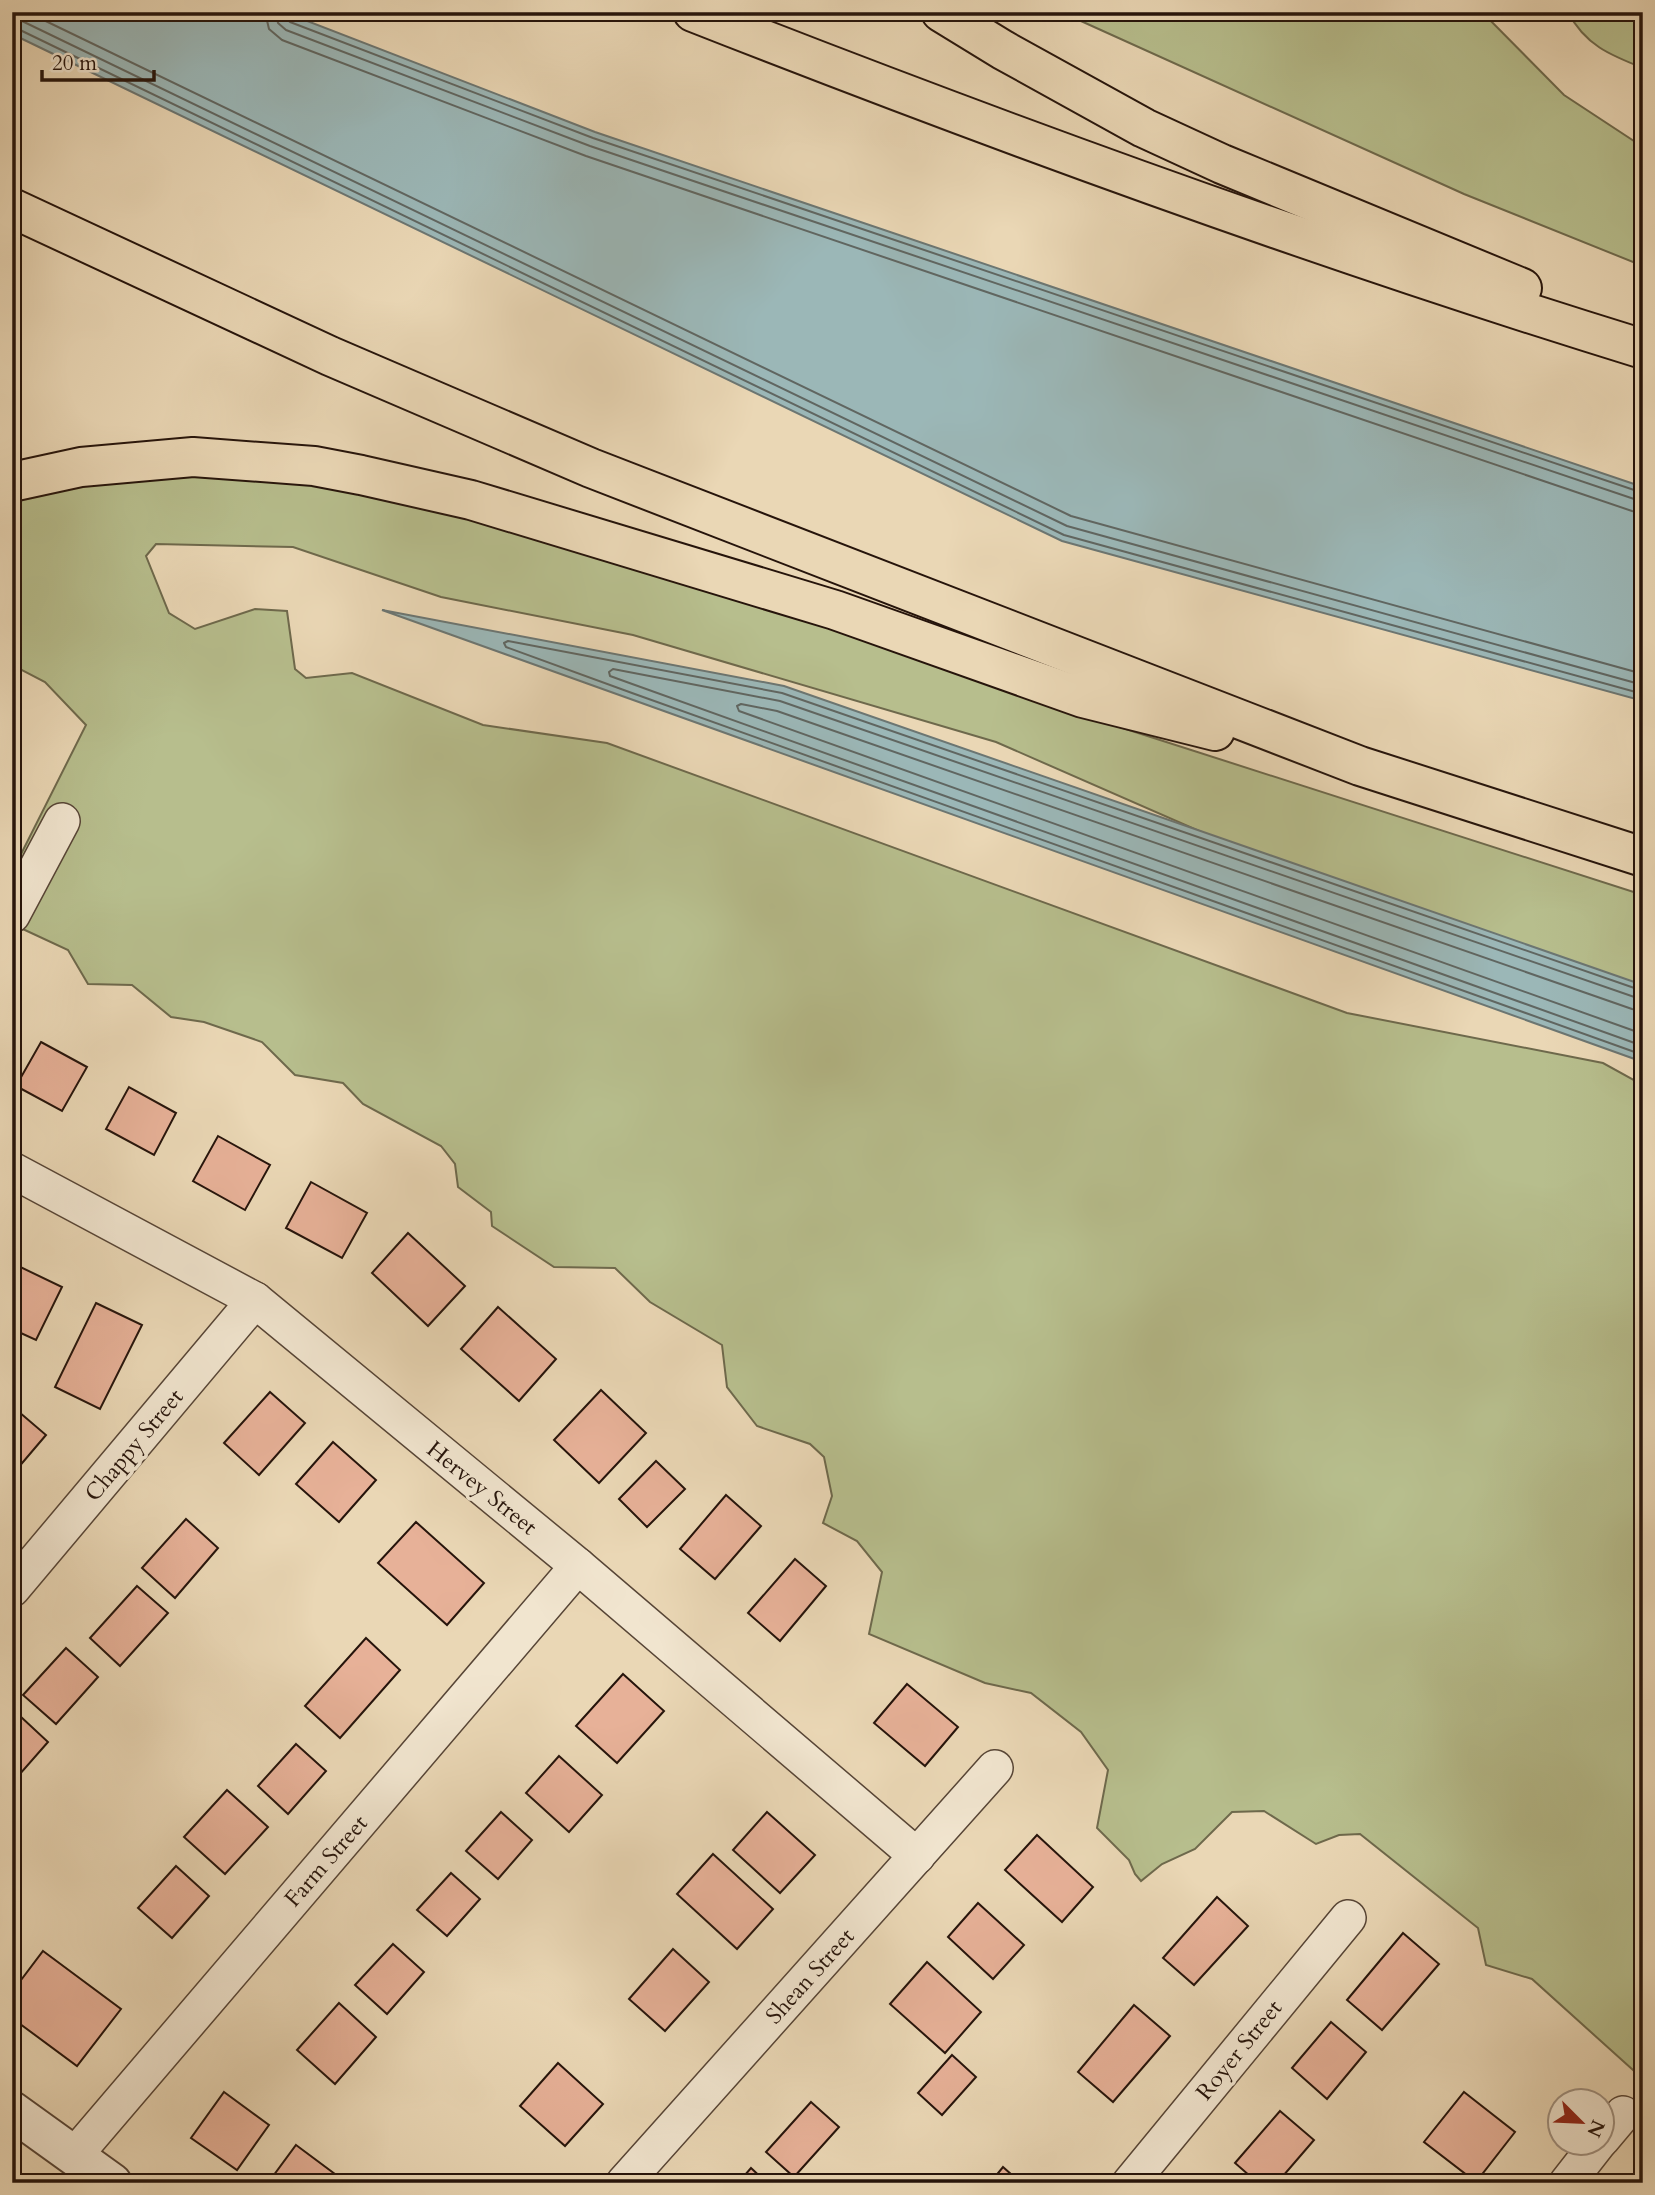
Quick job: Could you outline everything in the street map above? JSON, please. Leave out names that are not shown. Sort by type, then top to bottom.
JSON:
[{"type":"highway","points":[[693,12],[1199,203],[1643,349]]},
{"type":"highway","points":[[942,12],[1003,50],[1144,128],[1643,340]]},
{"type":"highway","points":[[12,208],[330,356],[565,458],[1360,766],[1643,857]]},
{"type":"highway","points":[[12,482],[81,467],[193,457],[314,466],[398,483],[471,500],[835,610],[1083,698],[1360,766]]},
{"type":"street","points":[[12,915],[62,821]]},
{"type":"street","name":"Hervey Street","points":[[12,1170],[255,1300],[578,1566],[917,1856]]},
{"type":"street","name":"Chappy Street","points":[[12,1589],[255,1300]]},
{"type":"street","name":"Farm Street","points":[[74,2156],[578,1566]]},
{"type":"street","name":"Shean Street","points":[[624,2183],[995,1768]]},
{"type":"street","name":"Royer Street","points":[[1130,2183],[1348,1918]]},
{"type":"street","points":[[12,2111],[112,2183]]},
{"type":"street","points":[[1567,2183],[1589,2156]]},
{"type":"green space","points":[[1061,12],[1482,12],[1564,95],[1643,147],[1643,266],[1464,194]]},
{"type":"green space","points":[[1568,12],[1643,12],[1643,68],[1590,41]]},
{"type":"green space","points":[[119,459],[525,513],[1107,723],[1643,895],[1643,986],[1464,947],[996,742],[633,635],[441,597],[293,547],[156,544],[146,556],[169,613],[195,629],[255,609],[287,611],[295,669],[306,678],[352,673],[483,725],[607,743],[1347,1013],[1603,1063],[1643,1085],[1643,2079],[1532,1979],[1486,1965],[1478,1928],[1360,1834],[1339,1835],[1316,1844],[1264,1811],[1232,1812],[1195,1849],[1162,1864],[1141,1881],[1129,1860],[1097,1828],[1108,1770],[1081,1732],[1031,1693],[985,1683],[869,1634],[882,1572],[857,1541],[823,1523],[832,1496],[824,1457],[810,1444],[757,1426],[727,1387],[722,1345],[650,1302],[615,1268],[554,1267],[492,1226],[491,1212],[458,1187],[455,1164],[441,1146],[363,1104],[343,1083],[295,1075],[262,1042],[204,1022],[171,1017],[132,985],[88,984],[68,950],[12,924],[12,872],[86,725],[45,682],[12,665],[12,481]]},
{"type":"water","points":[[12,12],[284,12],[595,132],[1643,487],[1643,701],[1062,541],[12,34]]},
{"type":"water","points":[[382,610],[784,686],[1643,985],[1643,1062]]},
{"type":"building","points":[[41,1042],[87,1067],[62,1111],[16,1086]]},
{"type":"building","points":[[129,1087],[176,1113],[154,1155],[106,1129]]},
{"type":"building","points":[[218,1136],[270,1165],[245,1210],[193,1181]]},
{"type":"building","points":[[311,1182],[367,1213],[342,1258],[286,1228]]},
{"type":"building","points":[[408,1233],[465,1286],[428,1326],[372,1273]]},
{"type":"building","points":[[12,1263],[62,1287],[36,1340],[12,1329]]},
{"type":"building","points":[[96,1303],[142,1325],[100,1409],[55,1387]]},
{"type":"building","points":[[498,1307],[556,1359],[519,1401],[461,1349]]},
{"type":"building","points":[[601,1390],[646,1433],[599,1483],[554,1440]]},
{"type":"building","points":[[270,1392],[305,1423],[259,1475],[224,1443]]},
{"type":"building","points":[[12,1406],[46,1435],[12,1475]]},
{"type":"building","points":[[333,1442],[376,1480],[339,1522],[296,1484]]},
{"type":"building","points":[[656,1461],[685,1489],[647,1527],[619,1499]]},
{"type":"building","points":[[726,1495],[761,1526],[715,1579],[680,1549]]},
{"type":"building","points":[[186,1519],[218,1548],[175,1598],[142,1568]]},
{"type":"building","points":[[416,1522],[484,1583],[447,1625],[378,1563]]},
{"type":"building","points":[[795,1559],[826,1586],[780,1641],[748,1613]]},
{"type":"building","points":[[137,1586],[168,1613],[120,1666],[90,1638]]},
{"type":"building","points":[[366,1638],[400,1670],[340,1738],[305,1706]]},
{"type":"building","points":[[66,1648],[98,1677],[56,1724],[23,1695]]},
{"type":"building","points":[[623,1674],[664,1711],[617,1763],[576,1726]]},
{"type":"building","points":[[907,1684],[958,1727],[925,1766],[874,1723]]},
{"type":"building","points":[[20,1716],[48,1742],[12,1783],[12,1724]]},
{"type":"building","points":[[296,1744],[326,1771],[288,1814],[258,1786]]},
{"type":"building","points":[[559,1756],[602,1795],[569,1832],[526,1793]]},
{"type":"building","points":[[227,1790],[268,1827],[225,1874],[184,1837]]},
{"type":"building","points":[[501,1812],[532,1840],[498,1879],[466,1851]]},
{"type":"building","points":[[767,1812],[815,1855],[780,1893],[733,1850]]},
{"type":"building","points":[[1037,1835],[1093,1887],[1062,1922],[1005,1870]]},
{"type":"building","points":[[713,1854],[773,1909],[737,1949],[677,1894]]},
{"type":"building","points":[[176,1866],[209,1896],[172,1938],[138,1908]]},
{"type":"building","points":[[451,1873],[480,1899],[447,1936],[417,1910]]},
{"type":"building","points":[[1217,1897],[1248,1926],[1194,1985],[1163,1958]]},
{"type":"building","points":[[978,1903],[1024,1945],[993,1979],[948,1937]]},
{"type":"building","points":[[1403,1933],[1439,1964],[1382,2030],[1347,2000]]},
{"type":"building","points":[[393,1944],[424,1972],[387,2014],[355,1985]]},
{"type":"building","points":[[673,1949],[709,1982],[665,2031],[629,1999]]},
{"type":"building","points":[[43,1951],[121,2009],[77,2066],[12,2018],[12,1992]]},
{"type":"building","points":[[927,1962],[981,2012],[945,2053],[890,2004]]},
{"type":"building","points":[[339,2003],[376,2037],[335,2084],[297,2050]]},
{"type":"building","points":[[1134,2005],[1170,2036],[1113,2102],[1078,2072]]},
{"type":"building","points":[[1331,2022],[1366,2052],[1327,2099],[1292,2068]]},
{"type":"building","points":[[952,2055],[976,2077],[942,2115],[918,2093]]},
{"type":"building","points":[[558,2063],[603,2104],[565,2146],[520,2106]]},
{"type":"building","points":[[224,2092],[269,2125],[237,2170],[191,2138]]},
{"type":"building","points":[[1464,2092],[1515,2132],[1476,2182],[1424,2142]]},
{"type":"building","points":[[811,2102],[839,2127],[794,2177],[766,2152]]},
{"type":"building","points":[[1280,2111],[1314,2140],[1277,2183],[1258,2183],[1235,2163]]},
{"type":"building","points":[[296,2145],[347,2183],[268,2183]]},
{"type":"building","points":[[1003,2167],[1021,2183],[990,2183]]},
{"type":"building","points":[[751,2168],[767,2183],[738,2183]]}]
